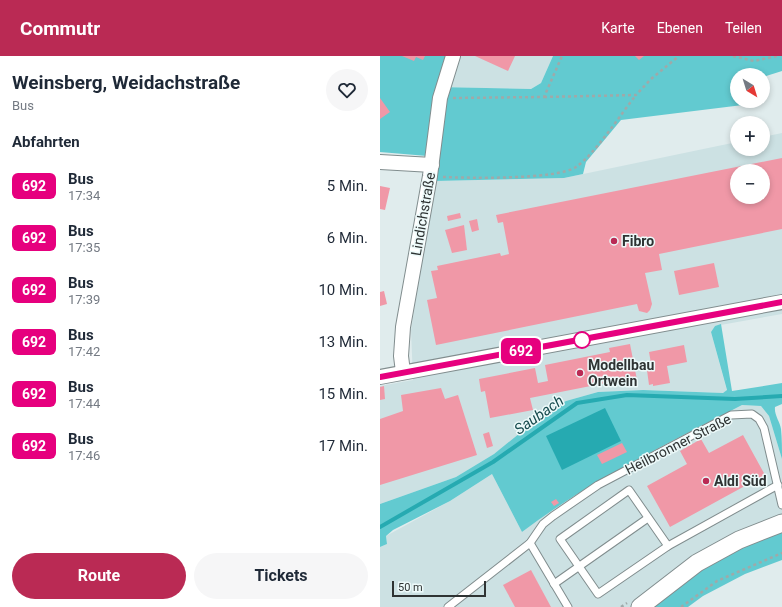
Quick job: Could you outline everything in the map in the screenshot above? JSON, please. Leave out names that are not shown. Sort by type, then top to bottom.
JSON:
[{"type":"street","name":"Lindichstraße","points":[[403,372],[403,326],[431,171],[440,98],[453,56]]},
{"type":"street","points":[[380,162],[431,171]]},
{"type":"street","points":[[380,377],[782,302]]},
{"type":"street","points":[[640,607],[697,563],[739,540],[782,523]]},
{"type":"lane","name":"Heilbronner Straße","points":[[448,607],[530,543],[543,524],[598,485],[731,415],[752,414],[759,419],[764,428],[782,505]]},
{"type":"lane","points":[[668,546],[629,490],[560,539],[598,594],[668,546],[778,485]]},
{"type":"lane","points":[[554,584],[648,518]]},
{"type":"lane","points":[[530,543],[568,607]]},
{"type":"path","points":[[544,96],[562,56]]},
{"type":"path","points":[[431,171],[468,178],[542,175],[574,168],[585,160],[636,95],[651,79],[679,56]]},
{"type":"path","points":[[733,56],[754,61],[778,56]]},
{"type":"path","points":[[440,98],[636,95]]},
{"type":"path","points":[[681,607],[717,581],[782,554]]},
{"type":"shaded area","points":[[380,56],[446,56],[437,87],[531,89],[541,83],[553,56],[782,56],[782,71],[770,75],[770,68],[730,68],[730,107],[621,120],[586,162],[583,174],[564,178],[435,181],[439,157],[380,152]]},
{"type":"shaded area","points":[[446,56],[553,56],[541,83],[531,89],[437,87]]},
{"type":"shaded area","points":[[782,133],[782,314],[715,326],[711,332],[727,391],[723,393],[643,390],[598,392],[566,401],[494,454],[456,477],[380,504],[380,386],[413,380],[411,330],[435,181],[564,178],[730,143],[730,156],[770,156],[770,136]]},
{"type":"shaded area","points":[[721,324],[732,391],[782,383],[782,404],[775,407],[775,410],[781,429],[782,459],[769,416],[761,406],[742,405],[601,480],[574,496],[522,532],[492,474],[450,501],[393,530],[386,536],[387,544],[380,547],[380,504],[456,477],[494,454],[546,412],[566,401],[598,392],[643,390],[723,393],[727,390],[711,332],[715,326]]},
{"type":"shaded area","points":[[742,405],[761,406],[769,416],[782,459],[782,531],[650,607],[380,607],[380,547],[387,544],[386,536],[450,501],[492,474],[522,532],[549,512],[634,461]]},
{"type":"shaded area","points":[[605,408],[621,441],[562,470],[546,436]]},
{"type":"shaded area","points":[[782,531],[782,560],[745,574],[703,596],[688,607],[650,607],[702,569],[744,546]]},
{"type":"building","points":[[402,56],[425,56],[423,60],[416,57],[414,61]]},
{"type":"building","points":[[475,56],[515,56],[508,71]]},
{"type":"building","points":[[635,56],[644,56],[639,60]]},
{"type":"building","points":[[380,98],[390,112],[380,119]]},
{"type":"building","name":"Fibro","points":[[782,158],[782,229],[659,254],[662,270],[645,273],[652,304],[647,313],[639,311],[637,304],[436,345],[427,300],[437,298],[431,271],[438,270],[437,266],[500,253],[501,256],[509,254],[503,222],[498,223],[496,215],[730,168],[730,204],[770,204],[770,164],[752,164]]},
{"type":"building","points":[[380,186],[390,188],[385,210],[380,209]]},
{"type":"building","points":[[460,213],[461,218],[448,221],[447,216]]},
{"type":"building","points":[[477,219],[479,230],[472,232],[469,221]]},
{"type":"building","points":[[464,225],[467,250],[452,253],[445,230]]},
{"type":"building","points":[[714,263],[719,287],[679,295],[674,271]]},
{"type":"building","points":[[384,291],[387,304],[380,306],[380,292]]},
{"type":"building","points":[[630,344],[637,380],[616,384],[616,381],[530,398],[533,410],[490,418],[485,391],[481,392],[479,379],[535,368],[538,383],[548,381],[545,365],[610,352],[609,348]]},
{"type":"building","points":[[684,345],[687,362],[667,366],[670,383],[653,386],[653,384],[649,385],[647,370],[652,369],[649,352]]},
{"type":"building","points":[[384,386],[385,399],[380,400],[380,387]]},
{"type":"building","points":[[441,388],[445,399],[458,395],[477,455],[380,485],[380,419],[403,411],[401,395]]},
{"type":"building","points":[[489,432],[493,446],[487,448],[483,434]]},
{"type":"building","name":"Aldi Süd","points":[[743,435],[765,475],[670,527],[647,486],[687,464],[680,451],[701,439],[709,453]]},
{"type":"building","points":[[622,443],[627,452],[602,464],[597,455]]},
{"type":"building","points":[[556,499],[559,503],[554,506],[551,502]]},
{"type":"building","points":[[531,570],[551,607],[515,607],[503,585]]},
{"type":"waterway","name":"Saubach","points":[[380,527],[493,462],[577,403],[627,395],[735,399],[782,396]]},
{"type":"bus line","name":"692","points":[[380,377],[782,302]]},
{"type":"place","name":"Fibro","points":[[614,241]]},
{"type":"place","name":"Modellbau Ortwein","points":[[580,373]]},
{"type":"place","name":"Aldi Süd","points":[[706,481]]}]
